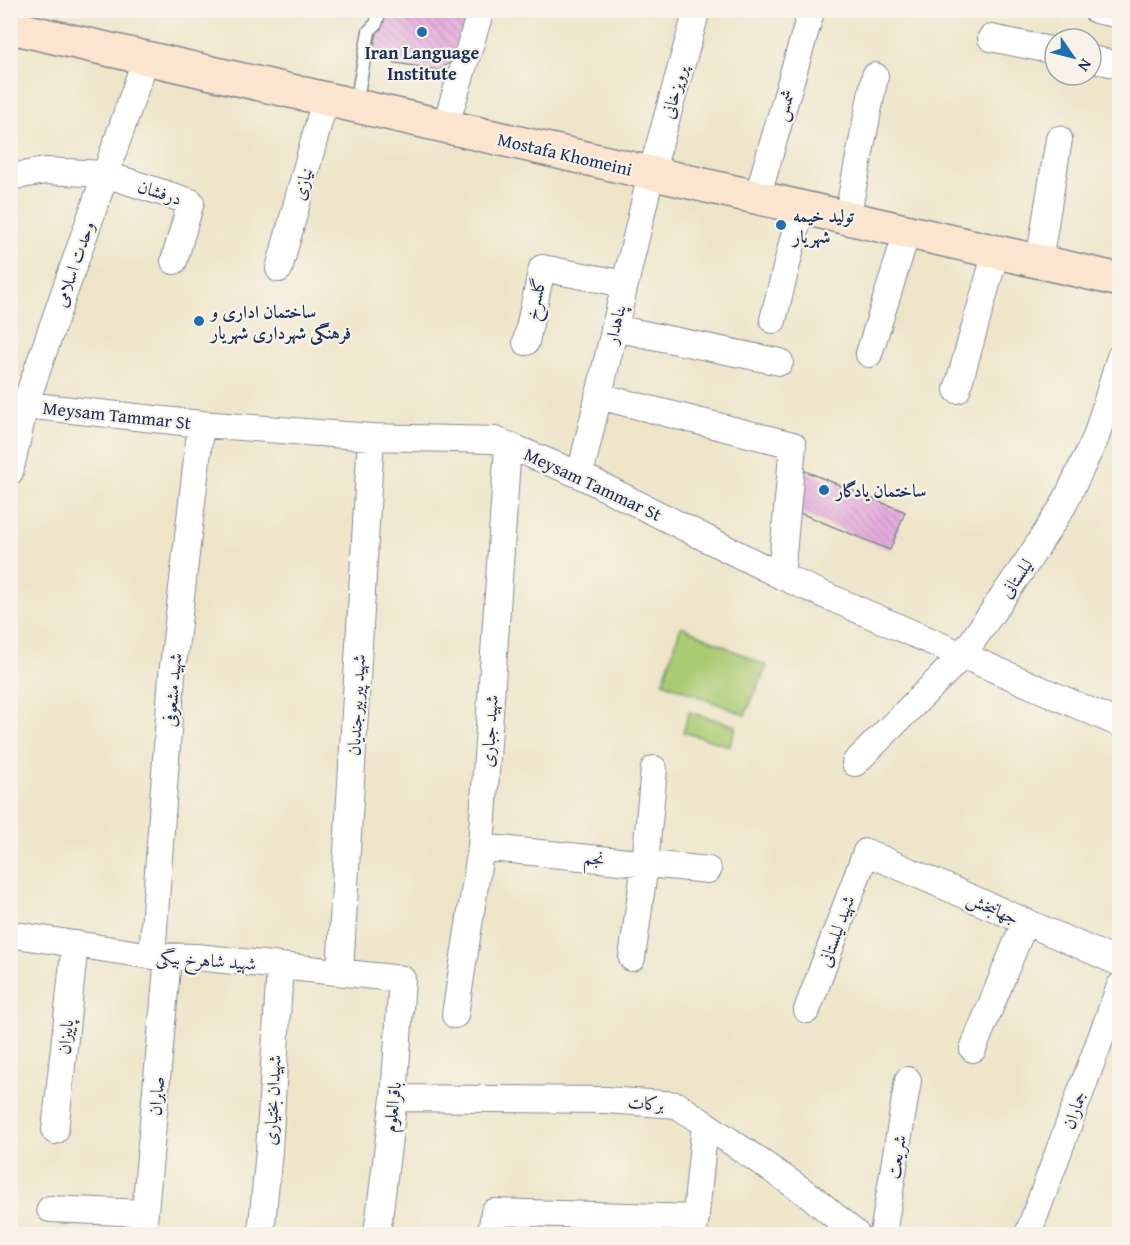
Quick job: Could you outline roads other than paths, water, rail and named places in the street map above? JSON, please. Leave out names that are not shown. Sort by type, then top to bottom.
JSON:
[{"type":"main road","name":"Mostafa Khomeini","points":[[10,27],[1119,280]]},
{"type":"street","points":[[10,27],[11,10]]},
{"type":"street","points":[[446,127],[482,10]]},
{"type":"street","name":"پرویزخانی","points":[[651,174],[697,10]]},
{"type":"street","points":[[1096,10],[1119,15]]},
{"type":"street","name":"شمس","points":[[757,198],[811,12]]},
{"type":"street","points":[[991,38],[1043,49]]},
{"type":"street","name":"وحدت اسلامی","points":[[10,471],[18,405],[146,58]]},
{"type":"street","points":[[1103,62],[1119,65]]},
{"type":"street","points":[[847,218],[875,76]]},
{"type":"street","name":"نیازی","points":[[279,269],[340,103]]},
{"type":"street","points":[[1039,261],[1059,139]]},
{"type":"street","points":[[10,177],[45,171],[105,174]]},
{"type":"street","name":"درفشان","points":[[105,174],[191,202],[174,261]]},
{"type":"street","name":"پناهدار","points":[[580,475],[651,174]]},
{"type":"street","points":[[773,320],[801,208]]},
{"type":"street","points":[[869,354],[907,232]]},
{"type":"street","points":[[957,390],[996,252]]},
{"type":"street","name":"گلسرخ","points":[[526,342],[542,268],[625,284]]},
{"type":"street","points":[[614,328],[780,362]]},
{"type":"street","name":"لیلستانی","points":[[855,763],[962,656],[1027,562],[1063,506],[1113,406],[1119,357]]},
{"type":"street","points":[[598,396],[793,445],[781,576]]},
{"type":"street","name":"Meysam Tammar St","points":[[18,405],[201,424],[371,437],[495,440],[580,475],[781,576],[1119,724]]},
{"type":"street","name":"شهید مشعوفی","points":[[160,956],[172,675],[201,424]]},
{"type":"street","name":"شهید پیربیرجندیان","points":[[340,972],[371,437]]},
{"type":"street","name":"شهید جباری","points":[[455,1015],[480,847],[508,445]]},
{"type":"street","points":[[632,958],[645,864],[654,769]]},
{"type":"street","name":"نجم","points":[[480,847],[708,870]]},
{"type":"street","name":"جهانبخش","points":[[866,852],[1119,963]]},
{"type":"street","name":"شهید لیلستانی","points":[[807,1010],[866,852]]},
{"type":"street","points":[[974,1049],[1025,922]]},
{"type":"street","name":"شهید شاهرخ بیگی","points":[[10,934],[160,956],[197,957],[402,979]]},
{"type":"street","name":"پاییزان","points":[[55,1131],[75,944]]},
{"type":"street","name":"صابران","points":[[144,1224],[160,956]]},
{"type":"street","name":"شهیدان بختیاری","points":[[261,1234],[269,1151],[280,966]]},
{"type":"street","name":"باقرالعلوم","points":[[377,1234],[394,1098],[402,979]]},
{"type":"street","name":"جماران","points":[[1028,1234],[1119,986]]},
{"type":"street","name":"شریعت","points":[[883,1234],[908,1080]]},
{"type":"street","name":"برکات","points":[[394,1098],[606,1100],[677,1105],[812,1197],[847,1231]]},
{"type":"street","points":[[491,1234],[494,1212],[695,1226],[705,1124]]},
{"type":"street","points":[[50,1209],[144,1224]]},
{"type":"lane","points":[[340,103],[369,31],[376,24],[380,10]]},
{"type":"place","name":"Iran Language Institute","points":[[422,32]]},
{"type":"place","name":"تولید خیمه شهریار","points":[[781,225]]},
{"type":"place","name":"ساختمان اداری و فرهنگی شهرداری شهریار","points":[[199,321]]},
{"type":"place","name":"ساختمان یادگار","points":[[824,490]]}]
